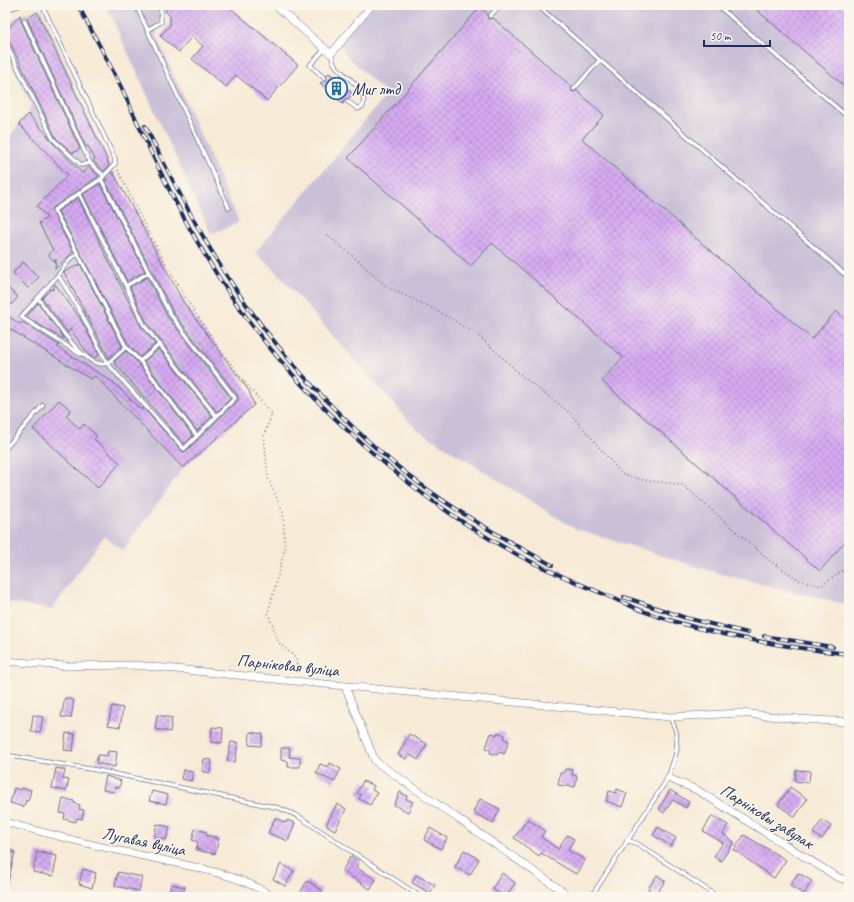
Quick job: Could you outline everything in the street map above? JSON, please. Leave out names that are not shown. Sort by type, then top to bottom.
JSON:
[{"type":"street","points":[[275,5],[331,54],[372,5]]},
{"type":"street","name":"Парніковая вуліца","points":[[5,661],[67,666],[135,665],[345,686],[375,762],[571,897]]},
{"type":"street","points":[[345,686],[670,717],[740,712],[799,719],[849,722]]},
{"type":"street","name":"Парніковы завулак","points":[[668,778],[698,790],[837,876],[849,881]]},
{"type":"street","name":"Лугавая вуліца","points":[[5,822],[84,843],[211,872],[262,889],[273,897]]},
{"type":"lane","points":[[5,10],[21,5]]},
{"type":"lane","points":[[34,5],[43,7],[115,159],[115,164],[103,174],[100,179],[54,210],[126,347],[140,361],[197,436]]},
{"type":"lane","points":[[136,5],[228,208]]},
{"type":"lane","points":[[147,30],[161,22],[161,5]]},
{"type":"lane","points":[[490,16],[500,5]]},
{"type":"lane","points":[[537,5],[849,278]]},
{"type":"lane","points":[[717,5],[849,118]]},
{"type":"lane","points":[[24,20],[90,163],[103,174]]},
{"type":"lane","points":[[5,42],[53,139],[80,165],[90,163]]},
{"type":"lane","points":[[324,78],[310,65],[325,49]]},
{"type":"lane","points":[[331,54],[337,67],[361,92],[365,100],[363,106],[358,109],[347,101]]},
{"type":"lane","points":[[574,89],[600,60]]},
{"type":"lane","points":[[58,275],[81,313],[107,363],[184,448],[235,398],[170,314],[100,179]]},
{"type":"lane","points":[[79,192],[144,325],[216,416]]},
{"type":"lane","points":[[78,254],[71,258],[21,317],[96,364],[107,363],[126,347]]},
{"type":"lane","points":[[126,286],[148,273]]},
{"type":"lane","points":[[38,298],[83,356]]},
{"type":"lane","points":[[140,361],[160,344]]},
{"type":"lane","points":[[5,449],[43,405]]},
{"type":"lane","points":[[591,897],[668,778],[677,750],[676,730],[670,717]]},
{"type":"lane","points":[[5,755],[96,770],[278,808],[298,816],[421,897]]},
{"type":"lane","points":[[627,840],[638,844],[718,897]]},
{"type":"path","points":[[115,164],[137,211],[185,299],[253,393],[272,414],[264,435],[268,478],[283,513],[285,549],[268,613],[279,643],[296,658],[299,682]]},
{"type":"path","points":[[327,235],[387,287],[428,306],[476,333],[523,377],[569,412],[622,474],[643,480],[683,485],[769,560],[799,580],[821,586],[849,566]]},
{"type":"shaded area","points":[[106,5],[155,5],[160,14],[156,35],[239,222],[211,234]]},
{"type":"shaded area","points":[[368,5],[849,5],[849,605],[717,573],[574,528],[416,429],[272,267],[255,253],[387,94],[347,56],[336,37]]},
{"type":"shaded area","points":[[41,9],[108,163],[184,303],[249,391],[254,405],[183,468],[123,551],[104,536],[52,610],[5,602],[5,144],[28,114],[31,104],[5,50],[5,25],[20,15]]},
{"type":"building","points":[[170,5],[227,5],[298,65],[267,101],[236,75],[226,87],[192,59],[203,46],[192,36],[179,52],[160,36],[170,25],[170,16],[165,11]]},
{"type":"building","points":[[751,5],[849,5],[849,90]]},
{"type":"building","points":[[480,7],[488,14],[488,19],[493,18],[572,87],[572,92],[577,91],[604,115],[582,139],[812,339],[836,311],[849,323],[849,537],[820,571],[602,381],[623,357],[492,243],[471,266],[348,158]]},
{"type":"building","points":[[37,12],[107,159],[109,166],[104,171],[93,161],[95,159],[88,146],[86,147],[27,19]]},
{"type":"building","points":[[20,15],[21,21],[80,149],[73,153],[56,138],[5,32]]},
{"type":"building","name":"Миг лтд","points":[[329,73],[353,94],[349,98],[345,99],[343,104],[320,83],[327,80],[326,76]]},
{"type":"building","points":[[28,114],[51,141],[82,173],[89,167],[99,176],[51,209],[73,252],[55,269],[56,259],[54,261],[49,255],[53,250],[39,223],[47,218],[37,206],[68,175],[19,124]]},
{"type":"building","points":[[113,172],[184,303],[249,391],[254,405],[183,468],[95,376],[90,379],[5,326],[5,314],[20,324],[22,322],[59,345],[57,347],[113,382],[141,410],[143,408],[183,452],[186,451],[238,400],[238,396],[173,312],[105,180]]},
{"type":"building","points":[[100,184],[145,271],[127,281],[83,194]]},
{"type":"building","points":[[78,198],[141,327],[155,344],[140,357],[129,345],[58,211]]},
{"type":"building","points":[[23,262],[39,277],[28,288],[13,273]]},
{"type":"building","points":[[80,264],[122,346],[109,358],[64,272]]},
{"type":"building","points":[[147,277],[167,316],[231,398],[217,412],[147,323],[130,287]]},
{"type":"building","points":[[55,284],[79,317],[99,354],[95,358],[90,356],[70,329],[68,333],[42,298],[51,289],[53,290]]},
{"type":"building","points":[[5,285],[18,297],[5,312]]},
{"type":"building","points":[[38,303],[64,338],[63,339],[26,317]]},
{"type":"building","points":[[159,349],[212,416],[197,431],[144,361]]},
{"type":"building","points":[[126,351],[138,363],[193,436],[184,444],[114,362]]},
{"type":"building","points":[[59,400],[71,410],[66,416],[80,429],[84,424],[97,436],[94,439],[120,463],[98,488],[33,429]]},
{"type":"building","points":[[65,698],[74,700],[71,718],[61,717]]},
{"type":"building","points":[[112,706],[123,708],[120,727],[108,725]]},
{"type":"building","points":[[33,715],[43,717],[40,732],[31,731]]},
{"type":"building","points":[[157,715],[172,718],[170,732],[155,729]]},
{"type":"building","points":[[212,727],[223,728],[222,743],[211,742]]},
{"type":"building","points":[[250,732],[263,734],[261,746],[249,745]]},
{"type":"building","points":[[498,732],[505,735],[504,739],[509,741],[504,754],[499,752],[497,755],[490,753],[491,750],[486,748],[491,733],[497,735]]},
{"type":"building","points":[[66,733],[75,734],[73,751],[64,750]]},
{"type":"building","points":[[409,734],[427,744],[418,760],[409,754],[406,759],[398,755]]},
{"type":"building","points":[[231,742],[238,743],[235,762],[227,761]]},
{"type":"building","points":[[281,748],[290,748],[289,757],[300,758],[300,767],[288,767],[288,761],[281,760]]},
{"type":"building","points":[[108,751],[117,752],[115,767],[96,763],[98,755],[107,756]]},
{"type":"building","points":[[204,759],[212,760],[210,773],[202,771]]},
{"type":"building","points":[[330,763],[341,769],[334,782],[316,773],[320,764],[328,767]]},
{"type":"building","points":[[56,768],[65,770],[63,779],[69,780],[66,791],[52,788]]},
{"type":"building","points":[[565,769],[573,770],[572,775],[577,776],[575,787],[558,785],[560,773],[564,773]]},
{"type":"building","points":[[183,770],[193,772],[191,781],[181,779]]},
{"type":"building","points":[[796,770],[810,771],[809,783],[795,781]]},
{"type":"building","points":[[106,776],[121,781],[119,788],[115,787],[114,792],[103,790]]},
{"type":"building","points":[[363,781],[374,786],[372,790],[377,793],[370,805],[359,799],[361,795],[357,793]]},
{"type":"building","points":[[790,787],[807,799],[795,817],[778,805]]},
{"type":"building","points":[[14,788],[31,790],[28,801],[26,800],[24,807],[10,803]]},
{"type":"building","points":[[617,789],[627,793],[622,807],[606,801],[609,791],[616,793]]},
{"type":"building","points":[[670,790],[689,802],[686,808],[673,800],[664,813],[659,809]]},
{"type":"building","points":[[152,791],[168,795],[166,804],[149,801]]},
{"type":"building","points":[[400,792],[407,796],[406,799],[413,802],[408,812],[394,805]]},
{"type":"building","points":[[63,798],[74,801],[74,803],[80,805],[79,809],[84,810],[82,819],[77,818],[76,822],[64,819],[65,814],[60,813]]},
{"type":"building","points":[[480,799],[500,809],[493,823],[473,812]]},
{"type":"building","points":[[337,804],[346,809],[335,830],[326,825]]},
{"type":"building","points":[[712,816],[728,825],[723,834],[734,842],[721,861],[714,856],[723,843],[703,831]]},
{"type":"building","points":[[275,818],[286,823],[287,820],[295,823],[288,841],[268,833]]},
{"type":"building","points":[[528,819],[545,831],[541,837],[558,849],[567,835],[574,839],[568,850],[585,860],[576,874],[541,853],[539,856],[514,838]]},
{"type":"building","points":[[822,820],[831,826],[822,839],[813,833]]},
{"type":"building","points":[[157,824],[170,827],[166,840],[154,837]]},
{"type":"building","points":[[658,827],[676,838],[671,846],[653,835]]},
{"type":"building","points":[[430,828],[447,838],[441,849],[424,840]]},
{"type":"building","points":[[195,829],[207,832],[206,835],[219,839],[215,854],[196,850],[198,842],[192,840]]},
{"type":"building","points":[[744,835],[786,860],[774,878],[734,850]]},
{"type":"building","points":[[5,850],[15,852],[8,882],[5,882]]},
{"type":"building","points":[[464,850],[479,859],[470,875],[455,867]]},
{"type":"building","points":[[37,852],[57,856],[53,876],[33,872]]},
{"type":"building","points":[[351,856],[359,861],[356,867],[376,880],[370,889],[342,871]]},
{"type":"building","points":[[281,864],[294,871],[285,886],[273,879]]},
{"type":"building","points":[[83,869],[96,873],[92,888],[79,884]]},
{"type":"building","points":[[118,872],[142,877],[139,891],[115,886]]},
{"type":"building","points":[[502,873],[515,883],[506,897],[492,889]]},
{"type":"building","points":[[798,873],[812,881],[804,894],[790,886]]},
{"type":"building","points":[[416,875],[435,885],[430,893],[412,883]]},
{"type":"building","points":[[657,875],[665,881],[656,895],[648,889]]},
{"type":"building","points":[[307,881],[322,890],[318,897],[306,897],[300,893]]},
{"type":"building","points":[[171,884],[185,887],[182,897],[169,894]]},
{"type":"railway","points":[[78,5],[118,81],[155,162],[178,207],[205,256],[225,287],[263,339],[327,411],[400,476],[439,506],[478,532],[518,555],[559,575],[645,612],[683,624],[730,636],[801,648],[849,654]]},
{"type":"railway","points":[[145,126],[190,213],[227,277],[260,323],[304,377],[379,451],[431,492],[476,522],[552,565]]},
{"type":"railway","points":[[624,597],[686,618],[748,633]]},
{"type":"railway","points":[[764,636],[833,647]]},
{"type":"place","name":"Миг лтд","points":[[336,89]]}]
